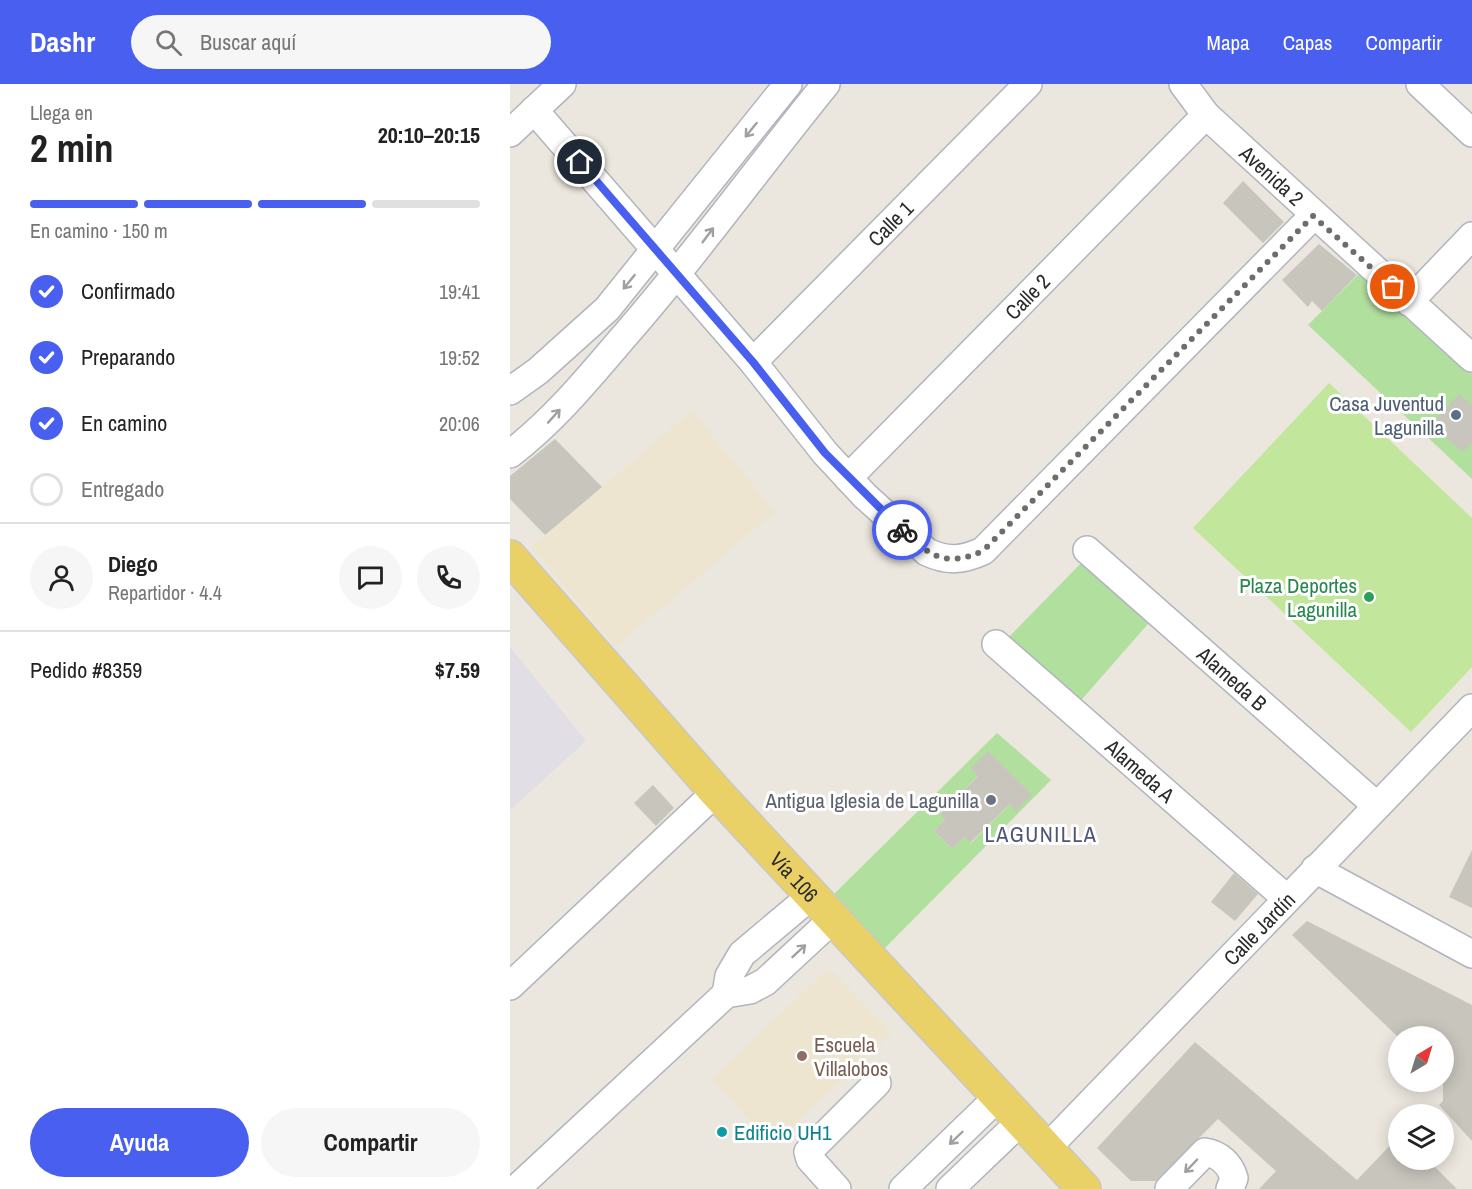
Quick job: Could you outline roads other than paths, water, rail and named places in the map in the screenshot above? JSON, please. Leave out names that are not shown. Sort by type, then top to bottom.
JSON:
[{"type":"main road","name":"Vía 106","points":[[510,557],[716,792],[1021,1121],[1045,1150],[1084,1189]]},
{"type":"street","points":[[510,133],[562,84]]},
{"type":"street","points":[[510,392],[607,309],[788,84]]},
{"type":"street","points":[[510,454],[544,428],[678,275],[767,156],[826,84]]},
{"type":"street","name":"Calle 1","points":[[753,362],[1028,84]]},
{"type":"street","name":"Avenida 2","points":[[1183,84],[1206,115],[1313,216],[1472,358]]},
{"type":"street","points":[[1420,84],[1472,133]]},
{"type":"street","points":[[534,110],[753,362],[848,478],[927,552],[940,558],[953,560],[983,551],[1313,216]]},
{"type":"street","name":"Calle 2","points":[[848,478],[1206,115]]},
{"type":"street","points":[[1409,302],[1472,236]]},
{"type":"street","name":"Alameda B","points":[[1087,550],[1377,806]]},
{"type":"street","name":"Alameda A","points":[[996,644],[1286,898]]},
{"type":"street","name":"Calle Jardín","points":[[1045,1150],[1286,898],[1468,719]]},
{"type":"street","points":[[510,986],[716,792]]},
{"type":"street","points":[[1315,869],[1472,954]]},
{"type":"street","points":[[726,994],[729,976],[742,954],[822,908]]},
{"type":"street","points":[[516,1189],[726,994],[750,990],[765,982],[822,908]]},
{"type":"street","points":[[837,1189],[810,1159],[808,1152],[877,1083]]},
{"type":"street","points":[[903,1189],[998,1097]]},
{"type":"street","points":[[950,1189],[1021,1121]]},
{"type":"street","points":[[1169,1189],[1205,1152],[1217,1154],[1232,1171],[1234,1178],[1230,1189]]},
{"type":"place","name":"Casa Juventud Lagunilla","points":[[1456,415]]},
{"type":"place","name":"Plaza Deportes Lagunilla","points":[[1369,597]]},
{"type":"place","name":"Antigua Iglesia de Lagunilla","points":[[991,800]]},
{"type":"place","name":"Escuela Villalobos","points":[[802,1056]]},
{"type":"place","name":"Edificio UH1","points":[[722,1132]]},
{"type":"district","name":"LAGUNILLA","points":[[1041,834]]}]
